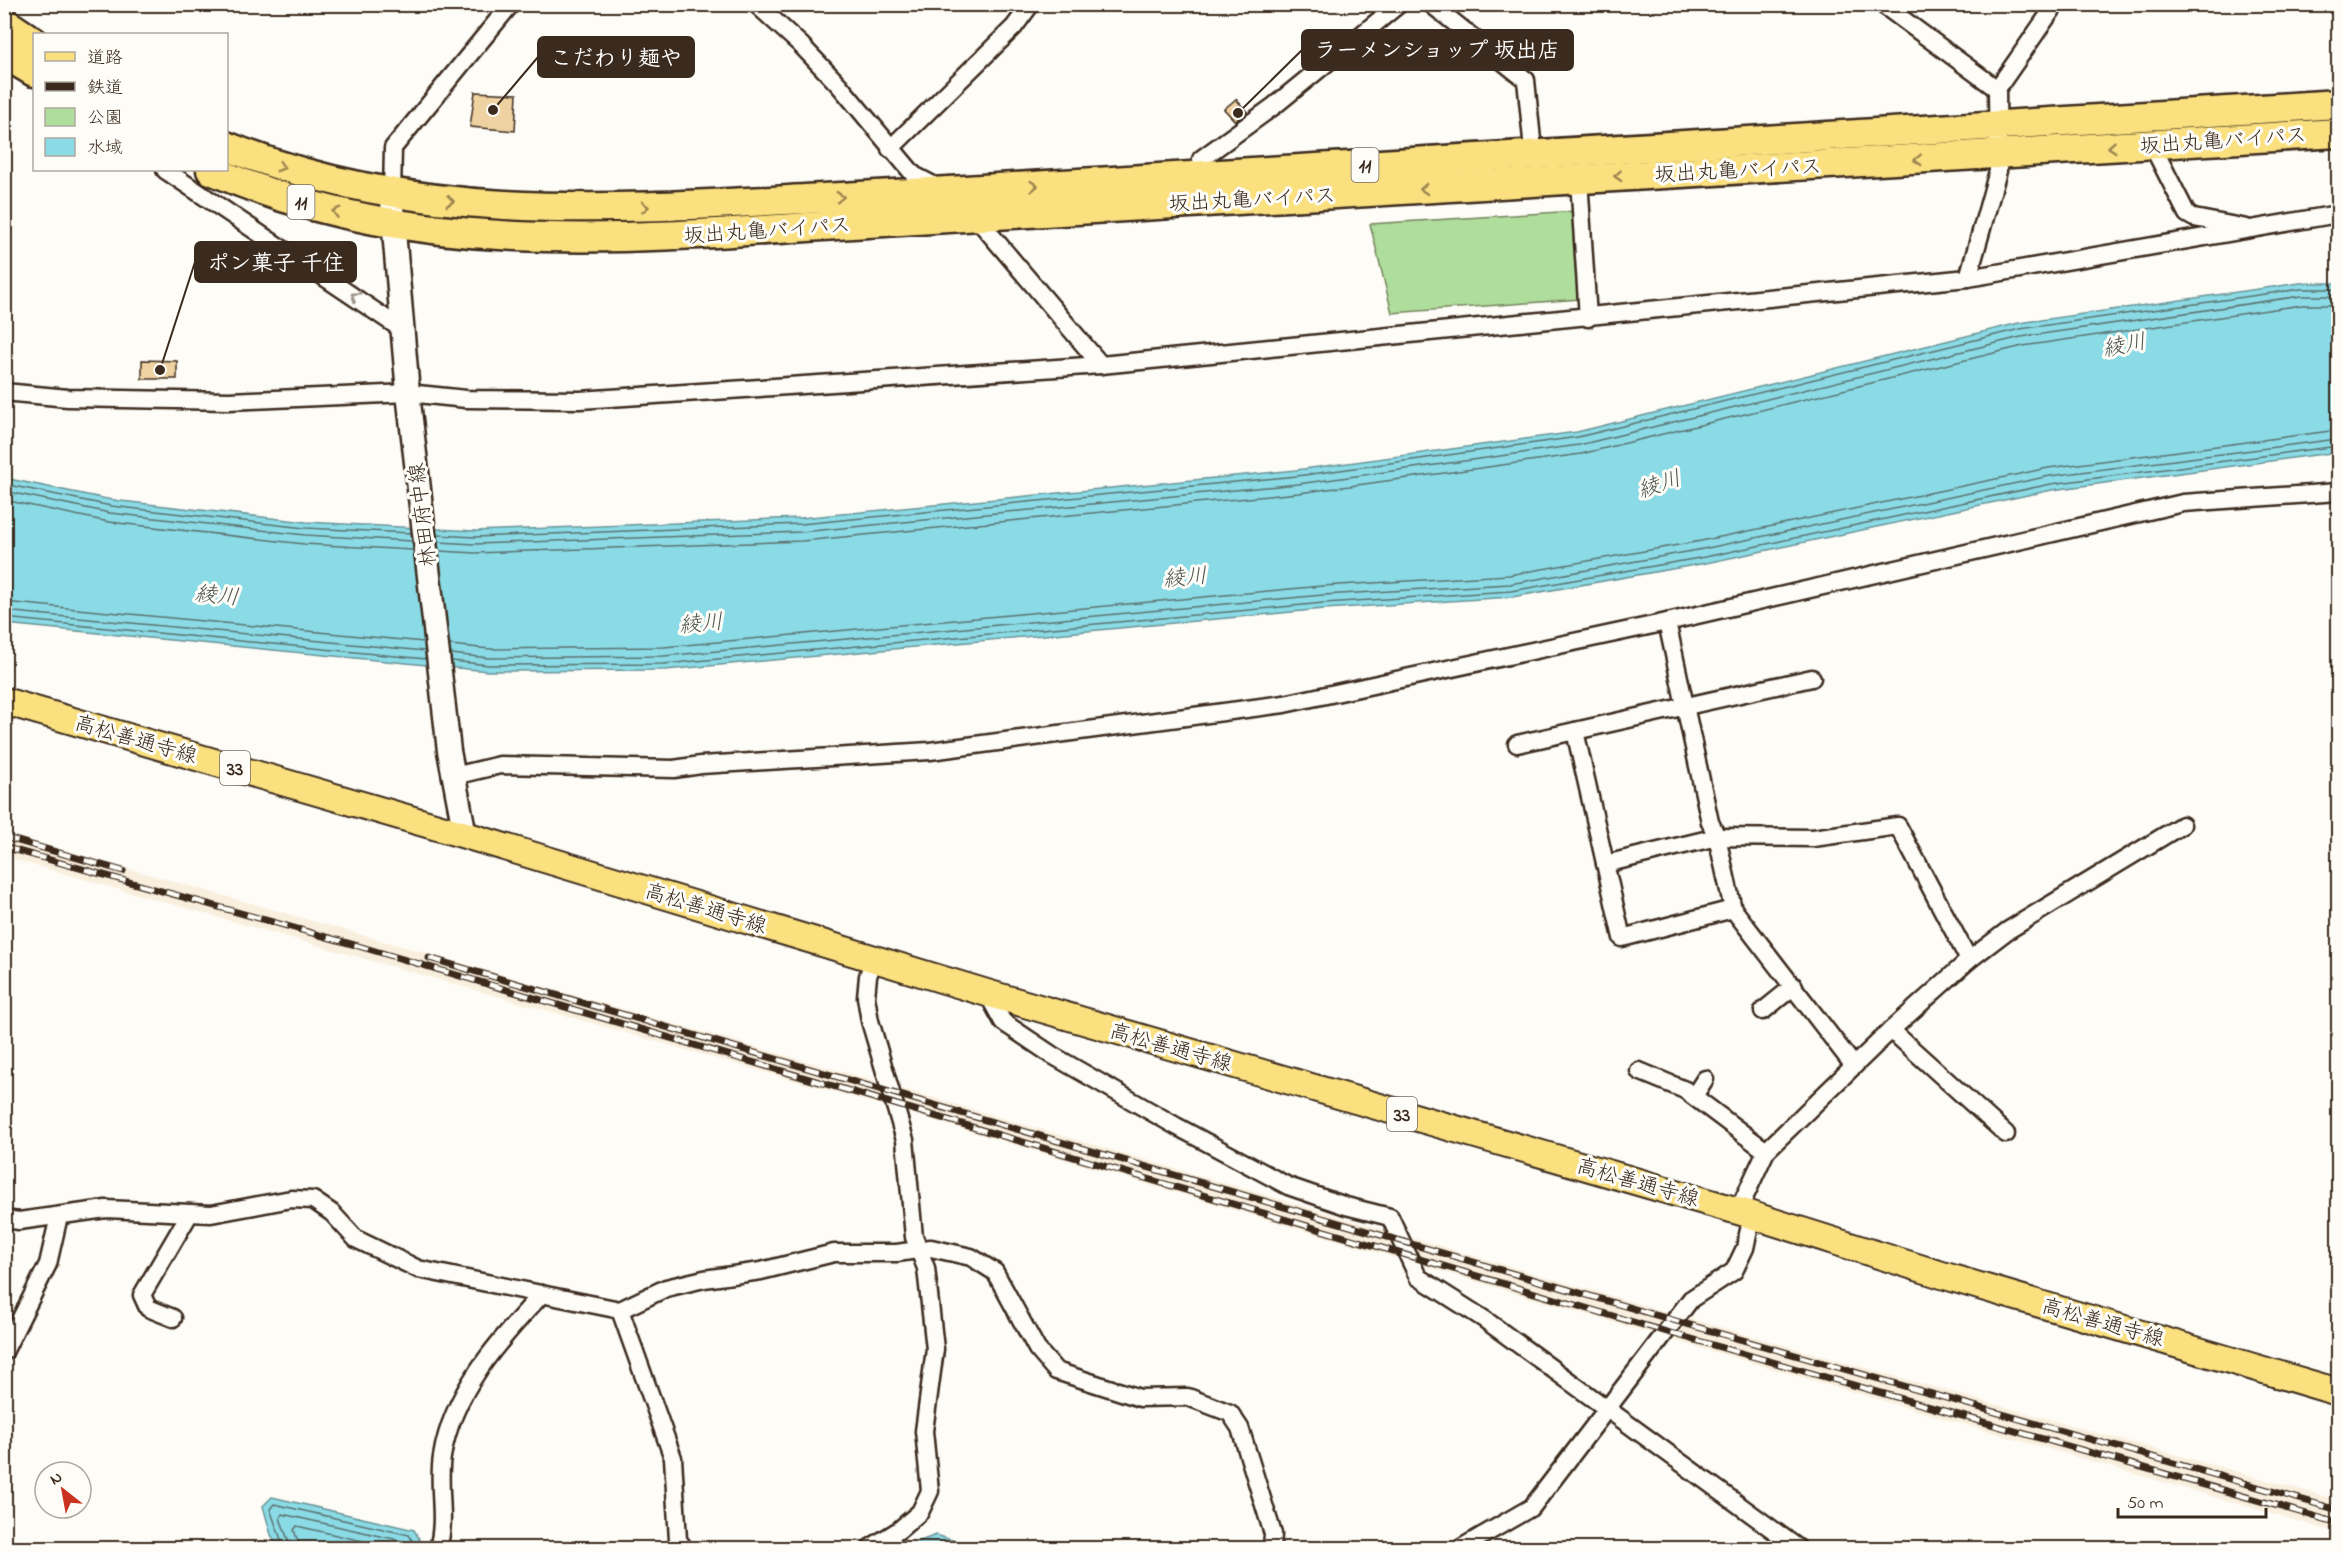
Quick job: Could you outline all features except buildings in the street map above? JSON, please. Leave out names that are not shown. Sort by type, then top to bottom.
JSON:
[{"type":"highway","points":[[4,22],[33,41]]},
{"type":"highway","points":[[4,54],[33,71]]},
{"type":"highway","name":"坂出丸亀バイパス","points":[[228,147],[278,167],[392,194],[547,209],[649,207],[1999,127],[2338,104]]},
{"type":"highway","name":"坂出丸亀バイパス","points":[[214,171],[259,189],[341,214],[393,225],[520,237],[654,238],[975,216],[2338,133]]},
{"type":"main road","name":"林田府中線","points":[[392,194],[409,402],[449,751],[465,835]]},
{"type":"main road","name":"高松善通寺線","points":[[4,701],[465,835],[987,993],[1745,1213],[1942,1275],[2338,1392]]},
{"type":"street","points":[[392,194],[393,148],[511,4]]},
{"type":"street","points":[[756,4],[824,69],[914,175],[946,191],[975,216],[1101,365]]},
{"type":"street","points":[[890,149],[1014,27],[1031,4]]},
{"type":"street","points":[[1201,159],[1274,106],[1399,4]]},
{"type":"street","points":[[1431,4],[1526,80],[1536,182]]},
{"type":"street","points":[[1882,4],[1997,88]]},
{"type":"street","points":[[1968,278],[1998,171],[2000,155],[1997,88],[2056,4]]},
{"type":"street","points":[[2152,145],[2187,214],[2194,218],[2225,222],[2251,229]]},
{"type":"street","points":[[166,171],[403,330]]},
{"type":"street","points":[[1579,179],[1588,318]]},
{"type":"street","points":[[4,392],[68,398],[229,401],[580,400],[1101,365],[1588,318],[1968,278],[2338,214]]},
{"type":"street","points":[[454,776],[500,765],[674,769],[700,765],[930,751],[1284,704],[1667,622],[2182,503],[2338,492]]},
{"type":"street","points":[[1667,622],[1710,822],[1717,837],[1733,909],[1854,1066]]},
{"type":"street","points":[[1517,744],[1812,678]]},
{"type":"street","points":[[1575,731],[1622,938],[1733,909]]},
{"type":"street","points":[[1461,1548],[1532,1507],[1691,1299],[1734,1271],[1745,1248],[1745,1213],[1766,1151],[1891,1030],[1969,960],[2007,931],[2181,825]]},
{"type":"street","points":[[1605,864],[1717,837],[1812,838],[1898,826],[1969,960]]},
{"type":"street","points":[[870,1548],[899,1530],[920,1512],[930,1491],[924,1431],[935,1349],[926,1268],[914,1237],[905,1140],[867,1005],[868,976],[874,959]]},
{"type":"street","points":[[1763,1011],[1794,986]]},
{"type":"street","points":[[987,993],[1003,1022],[1052,1054],[1176,1126],[1288,1186],[1346,1206],[1390,1216],[1418,1277],[1484,1319],[1798,1548]]},
{"type":"street","points":[[1891,1030],[2006,1134]]},
{"type":"street","points":[[1639,1071],[1694,1096],[1766,1151]]},
{"type":"street","points":[[1694,1096],[1705,1079]]},
{"type":"street","points":[[4,1220],[19,1221],[106,1209],[212,1214],[291,1199],[314,1200],[332,1213],[356,1239],[418,1269],[620,1310],[666,1288],[704,1279],[761,1271],[834,1253],[897,1254],[931,1248],[971,1257],[995,1272],[1036,1349],[1056,1371],[1140,1398],[1188,1397],[1230,1413],[1240,1428],[1273,1534],[1272,1548]]},
{"type":"street","points":[[173,1318],[148,1308],[142,1295],[190,1213]]},
{"type":"street","points":[[4,1352],[48,1264],[59,1216]]},
{"type":"street","points":[[438,1548],[442,1536],[442,1457],[453,1417],[481,1365],[504,1335],[542,1294]]},
{"type":"street","points":[[620,1310],[673,1458],[678,1540],[684,1548]]},
{"type":"shaded area","points":[[4,833],[889,1085],[1680,1316],[2338,1500],[2338,1533],[1663,1337],[898,1110],[5,857]]},
{"type":"green space","points":[[1575,211],[1580,299],[1392,313],[1370,224]]},
{"type":"water","name":"綾川","points":[[2300,283],[2338,283],[2338,452],[2052,490],[1706,563],[1512,597],[1324,609],[665,670],[488,671],[5,624],[4,478],[112,500],[306,522],[475,531],[800,518],[1296,470],[1577,432],[2019,323]]},
{"type":"water","points":[[272,1497],[414,1530],[421,1542],[418,1548],[279,1548],[271,1535],[263,1506]]},
{"type":"water","points":[[936,1535],[958,1542],[962,1548],[901,1548]]},
{"type":"railway","points":[[4,837],[123,871]]},
{"type":"railway","points":[[4,847],[355,945],[1667,1332],[2338,1523]]},
{"type":"railway","points":[[429,958],[1676,1321],[2338,1510]]},
{"type":"place","name":"こだわり麺や","points":[[493,110]]},
{"type":"place","name":"ラーメンショップ 坂出店","points":[[1238,113]]},
{"type":"place","name":"ポン菓子 千住","points":[[160,370]]}]
